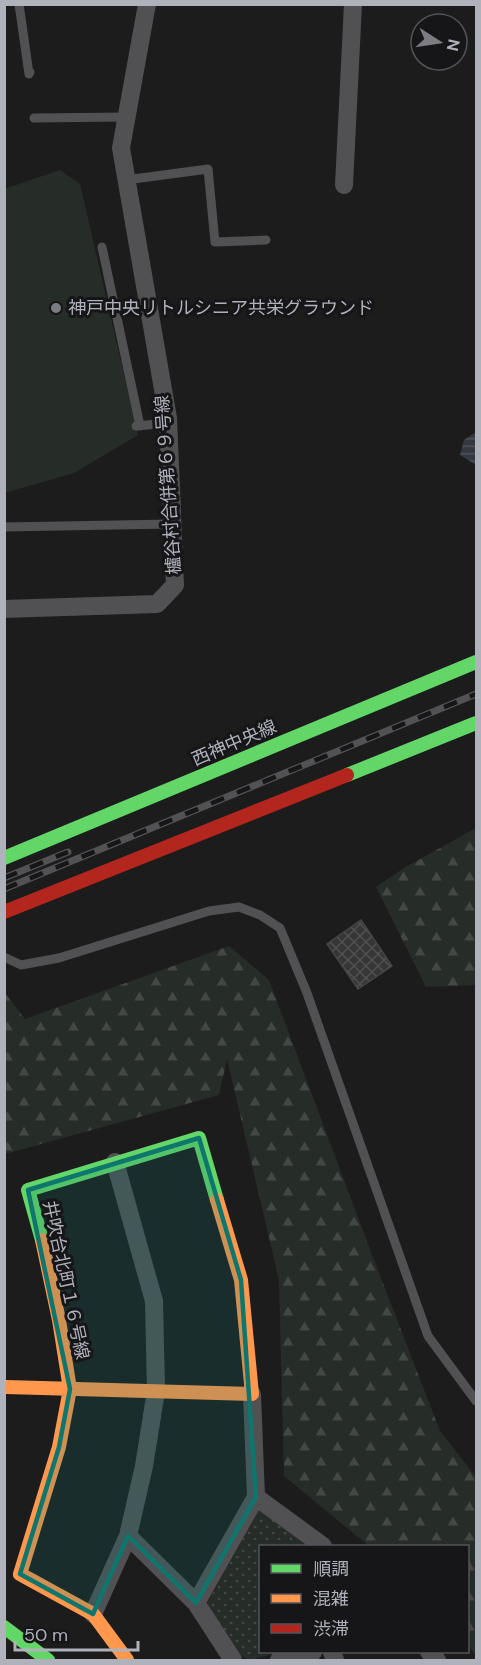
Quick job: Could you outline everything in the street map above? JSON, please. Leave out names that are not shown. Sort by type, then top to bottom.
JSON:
[{"type":"street","name":"櫨谷村合併第６９号線","points":[[4,609],[157,604],[175,585],[168,423],[121,148],[147,4]]},
{"type":"street","points":[[344,185],[353,4]]},
{"type":"street","name":"西神中央線","points":[[4,858],[477,662]]},
{"type":"street","points":[[4,912],[477,723]]},
{"type":"street","name":"井吹台北町１６号線","points":[[70,1389],[50,1277],[28,1190],[199,1138],[241,1280],[252,1394]]},
{"type":"street","points":[[93,1614],[128,1536],[144,1466],[156,1390],[154,1300],[115,1162]]},
{"type":"street","points":[[4,1403],[6,1382],[70,1389],[252,1394],[256,1497],[196,1603]]},
{"type":"street","points":[[70,1389],[58,1447],[20,1574],[93,1614],[127,1660]]},
{"type":"street","points":[[256,1497],[322,1545]]},
{"type":"street","points":[[128,1536],[196,1603],[233,1660]]},
{"type":"street","points":[[4,1627],[48,1660]]},
{"type":"street","points":[[279,1660],[309,1653]]},
{"type":"lane","points":[[20,4],[29,74],[30,72]]},
{"type":"lane","points":[[34,118],[126,117]]},
{"type":"lane","points":[[126,180],[208,170],[215,242],[266,240]]},
{"type":"lane","points":[[102,247],[138,426],[168,423]]},
{"type":"lane","points":[[4,527],[172,524]]},
{"type":"lane","points":[[4,957],[21,965],[58,958],[209,911],[239,907],[260,915],[280,928],[311,1004],[429,1336],[477,1401]]},
{"type":"highlighted area","points":[[199,1138],[241,1280],[256,1497],[196,1603],[128,1536],[93,1614],[20,1574],[59,1447],[70,1389],[28,1190]]},
{"type":"green space","name":"神戸中央リトルシニア共栄グラウンド","points":[[60,170],[80,184],[138,435],[74,473],[5,493],[4,189]]},
{"type":"green space","points":[[476,828],[476,985],[426,987],[376,887],[404,868]]},
{"type":"green space","points":[[229,946],[269,980],[440,1431],[476,1477],[476,1657],[469,1646],[469,1545],[368,1545],[284,1476],[279,1280],[227,1059],[219,1095],[5,1154],[5,993],[25,1019]]},
{"type":"green space","points":[[259,1510],[309,1545],[259,1545],[259,1653],[276,1653],[249,1660],[237,1654],[207,1603]]},
{"type":"shaded area","points":[[476,432],[476,465],[460,455],[464,440]]},
{"type":"building","points":[[361,920],[392,966],[358,989],[327,944]]},
{"type":"railway","points":[[4,889],[476,694]]},
{"type":"railway","points":[[4,878],[68,852]]},
{"type":"traffic: fast","points":[[4,858],[476,662]]},
{"type":"traffic: fast","points":[[347,775],[476,723]]},
{"type":"traffic: fast","points":[[42,1240],[28,1190],[199,1138],[217,1200]]},
{"type":"traffic: fast","points":[[4,1627],[48,1660]]},
{"type":"traffic: slow","points":[[6,1387],[252,1394],[241,1280],[217,1200]]},
{"type":"traffic: slow","points":[[42,1240],[59,1320],[70,1389],[59,1447],[20,1574],[93,1614],[127,1660]]},
{"type":"traffic: jam","points":[[4,912],[347,775]]},
{"type":"place","name":"神戸中央リトルシニア共栄グラウンド","points":[[56,308]]}]
